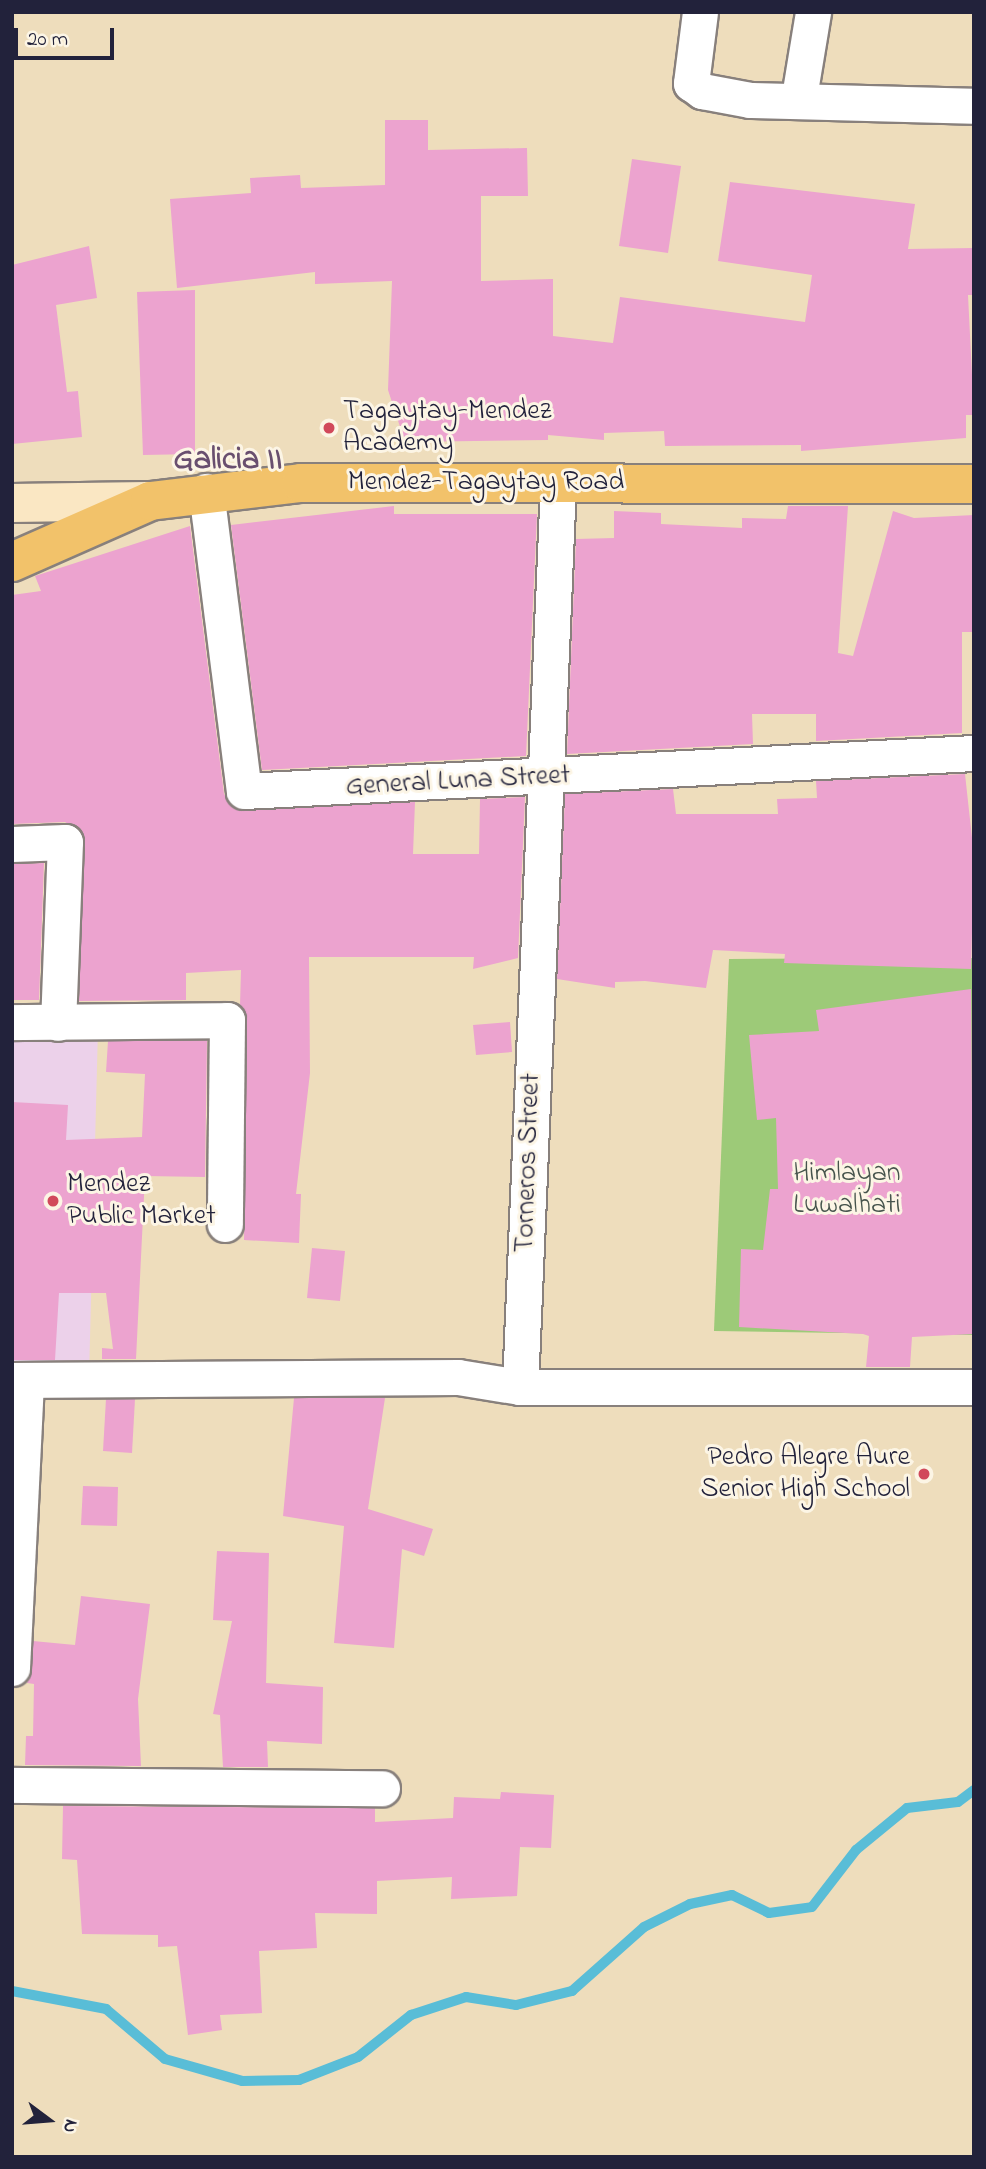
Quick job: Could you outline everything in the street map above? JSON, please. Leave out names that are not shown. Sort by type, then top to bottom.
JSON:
[{"type":"main road","name":"Mendez-Tagaytay Road","points":[[12,562],[149,501],[206,491],[312,483],[974,484]]},
{"type":"main road","points":[[12,503],[149,501]]},
{"type":"street","points":[[700,12],[691,83],[750,100],[799,97],[974,106]]},
{"type":"street","points":[[799,97],[813,12]]},
{"type":"street","name":"Torneros Street","points":[[520,1387],[558,483]]},
{"type":"street","name":"General Luna Street","points":[[206,491],[244,791],[545,778],[974,753]]},
{"type":"street","points":[[12,844],[65,842],[58,1023]]},
{"type":"street","points":[[12,1022],[227,1020],[225,1224]]},
{"type":"street","points":[[12,1668],[19,1380],[64,1383],[430,1377],[520,1387],[974,1387]]},
{"type":"street","points":[[12,1785],[382,1788]]},
{"type":"shaded area","name":"Mendez Public Market","points":[[12,1027],[98,1028],[89,1377],[12,1374]]},
{"type":"green space","name":"Himlayan Luwalhati","points":[[974,958],[974,1335],[714,1331],[729,959]]},
{"type":"building","points":[[385,120],[428,120],[428,150],[527,148],[528,196],[481,196],[481,281],[553,279],[553,336],[613,343],[620,297],[805,322],[812,275],[718,261],[730,182],[915,204],[908,249],[974,248],[974,295],[968,295],[974,415],[966,415],[966,438],[801,451],[801,445],[665,446],[664,431],[604,433],[604,440],[548,435],[548,440],[405,442],[388,390],[392,281],[315,284],[315,272],[177,288],[170,199],[251,193],[250,178],[300,175],[301,188],[385,185]]},
{"type":"building","points":[[632,159],[681,166],[668,253],[619,246]]},
{"type":"building","points":[[89,246],[97,298],[56,305],[67,392],[78,391],[82,437],[12,444],[12,265]]},
{"type":"building","points":[[195,290],[195,454],[143,455],[137,292]]},
{"type":"building","points":[[394,506],[394,514],[537,514],[526,756],[262,770],[231,525]]},
{"type":"building","points":[[788,506],[848,506],[838,653],[853,656],[893,511],[914,518],[974,515],[974,632],[962,632],[962,733],[816,741],[816,714],[752,714],[753,744],[567,754],[576,539],[614,538],[614,511],[661,513],[661,524],[742,528],[742,518],[786,519]]},
{"type":"building","points":[[190,526],[224,794],[235,809],[415,802],[413,854],[479,854],[480,799],[525,797],[518,958],[473,969],[474,957],[309,957],[310,1073],[296,1194],[301,1194],[299,1243],[244,1240],[247,1020],[240,1005],[241,970],[186,973],[186,1000],[79,1001],[83,833],[65,822],[12,824],[12,595],[41,591],[35,576]]},
{"type":"building","points":[[965,774],[974,856],[971,969],[784,963],[785,954],[713,950],[706,988],[645,981],[615,982],[615,988],[557,979],[565,794],[673,789],[676,814],[778,814],[777,799],[817,798],[816,781]]},
{"type":"building","points":[[44,863],[39,1000],[12,1000],[12,864]]},
{"type":"building","name":"Himlayan Luwalhati","points":[[971,989],[974,1334],[912,1337],[910,1367],[866,1367],[869,1336],[863,1334],[739,1327],[741,1249],[763,1250],[770,1189],[778,1189],[776,1118],[757,1120],[749,1035],[819,1031],[816,1010]]},
{"type":"building","points":[[510,1022],[512,1052],[476,1055],[473,1025]]},
{"type":"building","points":[[207,1040],[205,1177],[145,1176],[136,1359],[102,1359],[102,1348],[113,1349],[106,1293],[59,1293],[55,1360],[12,1360],[12,1102],[68,1105],[66,1140],[142,1137],[145,1074],[106,1072],[108,1041]]},
{"type":"building","points":[[312,1248],[345,1251],[340,1301],[307,1298]]},
{"type":"building","points":[[294,1398],[385,1398],[368,1509],[433,1529],[424,1556],[402,1549],[394,1648],[334,1643],[344,1526],[283,1516]]},
{"type":"building","points":[[106,1399],[135,1399],[132,1453],[103,1451]]},
{"type":"building","points":[[83,1486],[118,1487],[117,1526],[81,1525]]},
{"type":"building","points":[[217,1551],[269,1553],[266,1683],[323,1687],[322,1744],[267,1741],[268,1767],[223,1767],[220,1715],[213,1714],[232,1621],[213,1620]]},
{"type":"building","points":[[81,1596],[150,1604],[138,1699],[141,1766],[25,1765],[26,1736],[33,1736],[34,1684],[27,1683],[33,1641],[75,1645]]},
{"type":"building","points":[[501,1792],[554,1795],[551,1848],[520,1847],[517,1896],[451,1899],[452,1877],[377,1881],[377,1914],[315,1913],[317,1948],[259,1951],[262,2013],[220,2015],[222,2030],[188,2035],[177,1946],[158,1947],[158,1935],[82,1934],[77,1860],[62,1859],[63,1806],[375,1808],[375,1822],[453,1818],[454,1797],[500,1799]]},
{"type":"waterway","points":[[12,1991],[106,2009],[165,2059],[242,2081],[299,2080],[358,2057],[411,2015],[466,1997],[516,2005],[572,1991],[644,1927],[690,1904],[732,1895],[769,1913],[812,1907],[856,1850],[907,1808],[958,1802],[974,1790]]},
{"type":"place","name":"Tagaytay-Mendez Academy","points":[[329,428]]},
{"type":"place","name":"Mendez Public Market","points":[[53,1201]]},
{"type":"place","name":"Pedro Alegre Aure Senior High School","points":[[924,1474]]},
{"type":"district","name":"Galicia II","points":[[228,461]]}]
